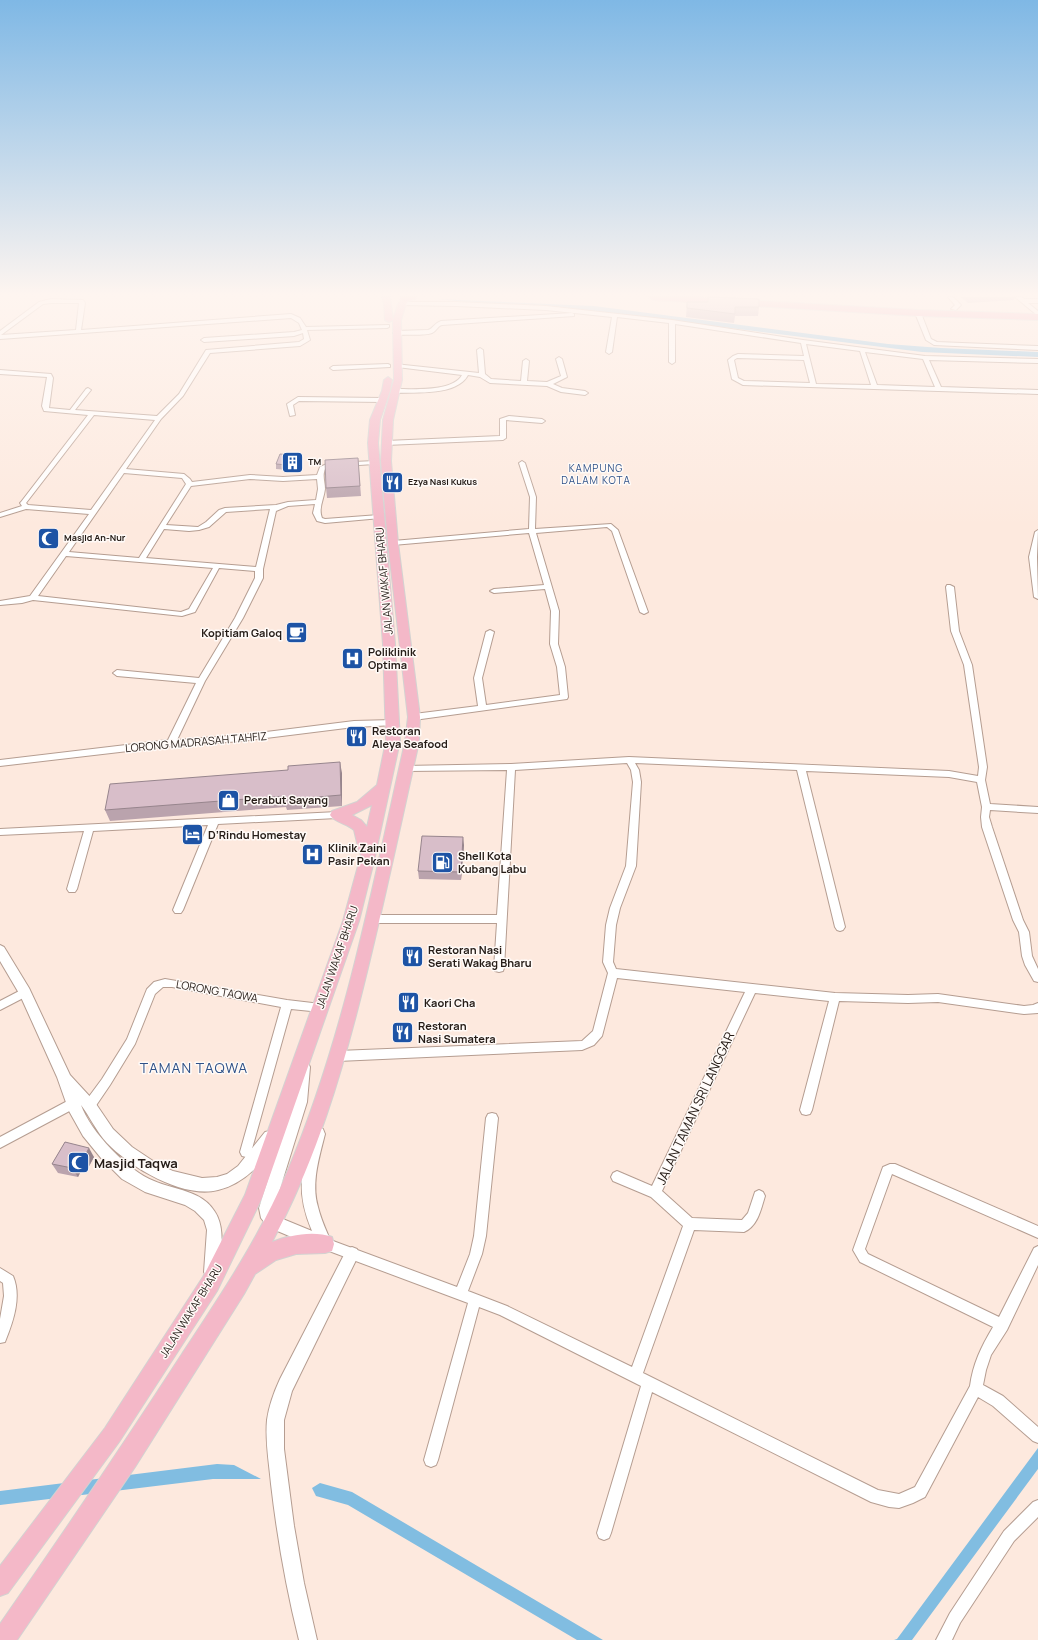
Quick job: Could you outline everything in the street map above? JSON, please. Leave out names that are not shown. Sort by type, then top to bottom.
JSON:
[{"type":"main road","name":"JALAN WAKAF BHARU","points":[[0,1585],[112,1434],[210,1284],[253,1198],[352,921],[367,861],[393,741],[389,644],[374,462],[375,420],[383,400],[390,374]]},
{"type":"main road","name":"JALAN WAKAF BHARU","points":[[246,1272],[273,1222],[295,1176],[328,1091],[372,919],[412,742],[414,717],[393,543],[386,461],[388,420],[398,380],[395,374]]},
{"type":"main road","points":[[337,815],[352,811],[365,805],[375,797],[383,787]]},
{"type":"main road","points":[[337,815],[354,821],[361,827],[364,835],[367,861]]},
{"type":"main road","points":[[3,1640],[127,1459],[246,1272],[258,1260],[273,1251],[304,1243],[325,1244]]},
{"type":"street","points":[[25,374],[49,375],[50,378],[45,408],[50,411],[159,418]]},
{"type":"street","points":[[33,598],[159,418],[181,395],[194,374]]},
{"type":"street","points":[[396,391],[446,388],[461,382],[465,378],[466,374]]},
{"type":"street","points":[[470,374],[482,375],[490,381],[548,384],[562,390],[585,393]]},
{"type":"street","points":[[524,383],[525,374]]},
{"type":"street","points":[[548,384],[564,377],[563,374]]},
{"type":"street","points":[[734,374],[735,379],[739,382],[1038,392]]},
{"type":"street","points":[[810,374],[812,384]]},
{"type":"street","points":[[870,374],[874,386]]},
{"type":"street","points":[[932,374],[938,388]]},
{"type":"street","points":[[71,412],[88,390]]},
{"type":"street","points":[[292,416],[290,404],[298,399],[383,400]]},
{"type":"street","points":[[26,507],[23,503],[92,414]]},
{"type":"street","points":[[386,443],[503,438],[503,419],[509,418],[542,421]]},
{"type":"street","points":[[374,462],[325,466],[321,470],[319,477],[322,492],[317,502],[317,517],[322,521],[379,517]]},
{"type":"street","points":[[414,717],[564,697],[561,667],[554,644],[555,611],[532,531],[533,497],[522,463]]},
{"type":"street","points":[[122,470],[184,476],[188,480],[189,484]]},
{"type":"street","points":[[189,484],[250,477],[283,479],[319,477]]},
{"type":"street","points":[[141,560],[189,484]]},
{"type":"street","points":[[162,527],[198,529],[204,527],[218,513],[225,510],[276,507],[317,502]]},
{"type":"street","points":[[0,516],[26,507],[93,512]]},
{"type":"street","points":[[171,742],[201,681],[239,618],[259,578],[259,569],[272,512],[276,507]]},
{"type":"street","points":[[393,543],[609,526],[612,527],[644,612]]},
{"type":"street","points":[[1038,532],[1036,558],[1038,597]]},
{"type":"street","points":[[64,554],[259,569]]},
{"type":"street","points":[[0,603],[22,601],[33,598],[182,614],[192,610],[218,566]]},
{"type":"street","points":[[494,591],[548,587]]},
{"type":"street","points":[[950,587],[955,631],[968,665],[983,767],[981,780],[986,807],[985,817],[987,828],[1018,920],[1024,932],[1027,956],[1038,978]]},
{"type":"street","points":[[482,708],[478,678],[490,632]]},
{"type":"street","points":[[117,673],[201,681]]},
{"type":"street","name":"LORONG MADRASAH TAHFIZ","points":[[0,763],[171,742],[242,738],[354,724],[393,723]]},
{"type":"street","points":[[407,768],[511,767],[629,760],[949,774],[981,780]]},
{"type":"street","points":[[338,1056],[579,1046],[594,1040],[598,1033],[613,973],[608,962],[611,925],[615,908],[631,866],[637,782],[635,770],[629,760]]},
{"type":"street","points":[[499,968],[511,767]]},
{"type":"street","points":[[801,768],[840,928]]},
{"type":"street","points":[[986,807],[1038,810]]},
{"type":"street","points":[[0,832],[337,815]]},
{"type":"street","points":[[178,910],[214,822]]},
{"type":"street","points":[[72,889],[89,828]]},
{"type":"street","points":[[372,919],[501,919]]},
{"type":"street","points":[[0,950],[25,992],[64,1077],[73,1103],[88,1131],[106,1153],[127,1174],[150,1187],[189,1199],[200,1206],[210,1216],[214,1230],[210,1284]]},
{"type":"street","points":[[613,973],[835,997],[908,999],[938,998],[1024,1010],[1036,1009],[1038,1007]]},
{"type":"street","name":"LORONG TAQWA","points":[[89,1106],[106,1082],[131,1041],[151,992],[156,985],[164,982],[172,983],[287,1004],[321,1008]]},
{"type":"street","name":"JALAN TAMAN SRI LANGGAR","points":[[690,1224],[655,1193],[752,987]]},
{"type":"street","points":[[0,1006],[25,992]]},
{"type":"street","points":[[806,1110],[835,997]]},
{"type":"street","points":[[246,1152],[287,1004]]},
{"type":"street","points":[[303,1059],[300,1102],[266,1208],[266,1213],[273,1222],[325,1244],[503,1310],[876,1497],[893,1501],[906,1500],[920,1492],[976,1388],[979,1370],[986,1351],[1002,1325],[1038,1252]]},
{"type":"street","points":[[64,1077],[89,1106],[115,1142],[136,1159],[158,1172],[195,1184],[220,1184],[242,1172],[254,1159],[280,1124]]},
{"type":"street","name":"JALAN WAKAF BHARU","points":[[325,1244],[313,1215],[308,1194],[309,1171],[328,1091]]},
{"type":"street","points":[[0,1143],[73,1103]]},
{"type":"street","points":[[461,1294],[476,1254],[480,1236],[492,1118]]},
{"type":"street","points":[[1002,1325],[864,1258],[861,1255],[859,1250],[887,1171],[890,1169],[895,1169],[1038,1232]]},
{"type":"street","points":[[617,1177],[655,1193]]},
{"type":"street","points":[[635,1376],[690,1224],[744,1226],[749,1223],[752,1218],[759,1196]]},
{"type":"street","points":[[308,1640],[298,1598],[285,1528],[275,1447],[275,1427],[278,1405],[286,1385],[352,1254]]},
{"type":"street","points":[[0,1274],[9,1280],[11,1293],[9,1312],[0,1337]]},
{"type":"street","points":[[431,1460],[475,1299]]},
{"type":"street","points":[[604,1533],[648,1383]]},
{"type":"street","points":[[976,1388],[998,1401],[1038,1436]]},
{"type":"street","points":[[944,1640],[956,1618],[1009,1536],[1038,1507]]},
{"type":"water","points":[[1038,1448],[1038,1469],[912,1640],[894,1640],[897,1639]]},
{"type":"water","points":[[217,1464],[234,1465],[261,1479],[213,1479],[0,1505],[0,1491]]},
{"type":"water","points":[[320,1483],[352,1492],[603,1640],[577,1640],[348,1505],[316,1496],[312,1488]]},
{"type":"building","points":[[280,454],[291,455],[287,465],[276,464]]},
{"type":"building","points":[[358,458],[360,486],[326,488],[325,460]]},
{"type":"building","points":[[340,762],[341,795],[284,800],[285,796],[105,810],[110,784],[288,770],[288,766]]},
{"type":"building","name":"Shell Kota Kubang Labu","points":[[422,836],[463,837],[461,872],[418,871]]},
{"type":"building","points":[[65,1142],[89,1148],[82,1161],[76,1160],[72,1168],[52,1164]]},
{"type":"place","name":"TM","points":[[292,462]]},
{"type":"place","name":"Ezya Nasi Kukus","points":[[392,482]]},
{"type":"place","name":"Masjid An-Nur","points":[[48,538]]},
{"type":"place","name":"Kopitiam Galoq","points":[[297,633]]},
{"type":"place","name":"Poliklinik Optima","points":[[353,658]]},
{"type":"place","name":"Restoran Aleya Seafood","points":[[357,737]]},
{"type":"place","name":"Perabut Sayang","points":[[228,800]]},
{"type":"place","name":"D’Rindu Homestay","points":[[192,835]]},
{"type":"place","name":"Klinik Zaini Pasir Pekan","points":[[312,854]]},
{"type":"place","name":"Shell Kota Kubang Labu","points":[[442,862]]},
{"type":"place","name":"Restoran Nasi Serati Wakag Bharu","points":[[413,956]]},
{"type":"place","name":"Kaori Cha","points":[[408,1003]]},
{"type":"place","name":"Restoran Nasi Sumatera","points":[[403,1032]]},
{"type":"place","name":"Masjid Taqwa","points":[[78,1163]]},
{"type":"district","name":"KAMPUNG DALAM KOTA","points":[[596,474]]},
{"type":"district","name":"TAMAN TAQWA","points":[[194,1068]]}]
